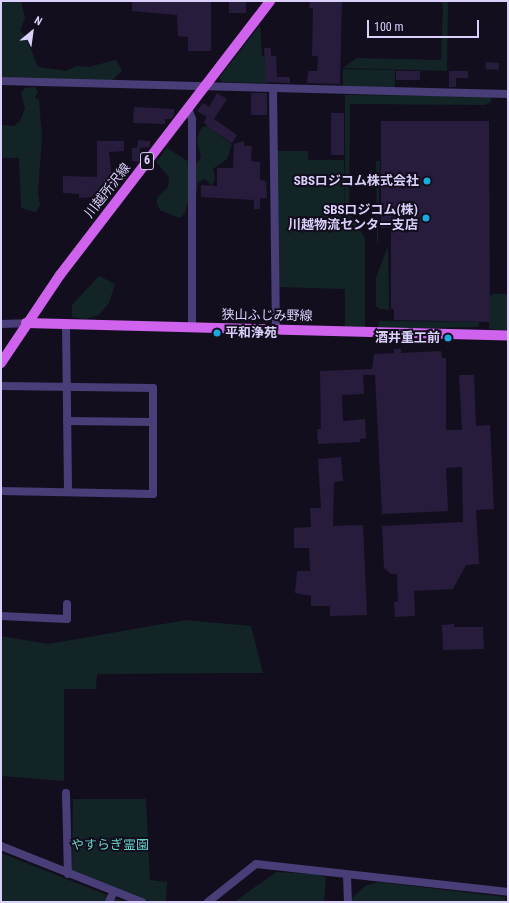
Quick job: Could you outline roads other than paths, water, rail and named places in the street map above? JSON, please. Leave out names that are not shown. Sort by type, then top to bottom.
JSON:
[{"type":"main road","name":"川越所沢線","points":[[1,363],[26,323],[270,1]]},
{"type":"main road","name":"狭山ふじみ野線","points":[[26,323],[508,336]]},
{"type":"street","points":[[1,81],[508,94]]},
{"type":"street","points":[[273,88],[276,329]]},
{"type":"street","points":[[188,108],[192,119],[192,328]]},
{"type":"street","points":[[1,324],[26,323]]},
{"type":"street","points":[[66,325],[68,492]]},
{"type":"street","points":[[1,386],[152,388],[153,494],[1,491]]},
{"type":"street","points":[[68,421],[152,422]]},
{"type":"street","points":[[1,616],[66,619],[67,604]]},
{"type":"street","points":[[66,793],[68,874]]},
{"type":"street","points":[[1,846],[68,874],[142,902]]},
{"type":"street","points":[[208,902],[252,865],[508,892]]},
{"type":"street","points":[[347,875],[348,902]]},
{"type":"street","points":[[109,902],[114,891]]},
{"type":"place","name":"SBSロジコム株式会社","points":[[427,181]]},
{"type":"place","name":"SBSロジコム(株) 川越物流センター支店","points":[[426,218]]},
{"type":"place","name":"平和浄苑","points":[[217,333]]},
{"type":"place","name":"酒井重工前","points":[[448,338]]},
{"type":"park label","name":"やすらぎ霊園","points":[[110,845]]}]
